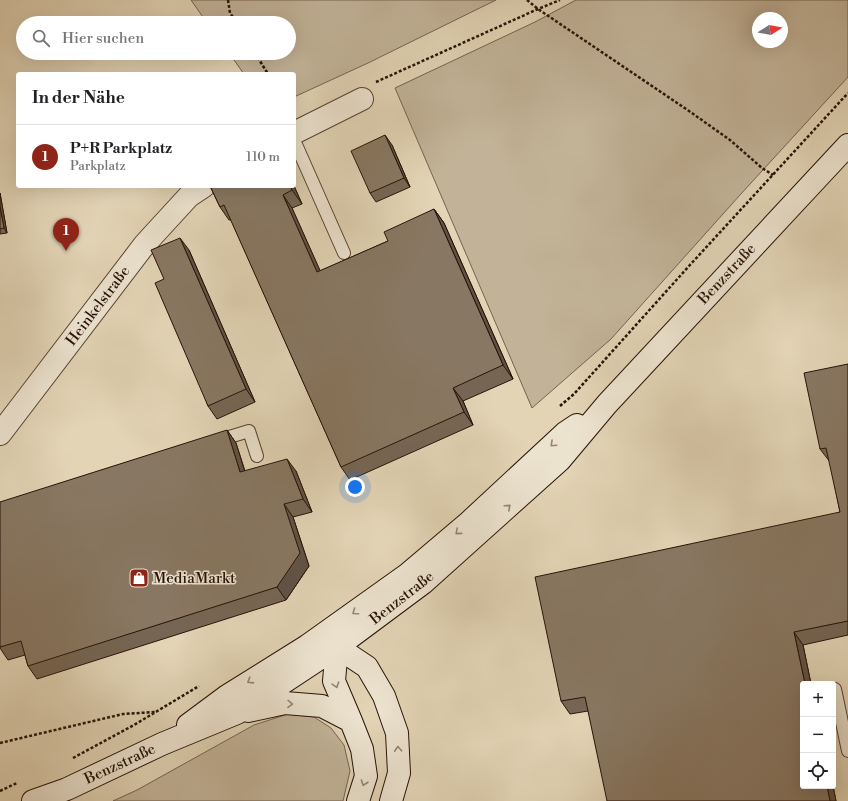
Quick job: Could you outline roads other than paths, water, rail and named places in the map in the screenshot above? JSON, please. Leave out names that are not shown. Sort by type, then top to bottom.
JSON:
[{"type":"main road","points":[[296,132],[362,100]]},
{"type":"main road","name":"Benzstraße","points":[[33,801],[67,789],[162,744],[237,713],[337,647],[423,583],[560,460],[607,404],[848,145]]},
{"type":"main road","name":"Heinkelstraße","points":[[0,434],[145,244],[190,196],[201,188]]},
{"type":"main road","name":"Benzstraße","points":[[162,744],[227,696],[307,646],[408,574],[466,524],[566,433],[607,404]]},
{"type":"main road","points":[[358,801],[366,776],[362,749],[334,682],[337,647],[367,667],[384,696],[397,733],[399,773],[391,801]]},
{"type":"main road","points":[[237,713],[285,703],[322,706],[351,721]]},
{"type":"lane","points":[[296,145],[344,253]]},
{"type":"lane","points":[[204,445],[249,431],[257,456]]},
{"type":"lane","points":[[836,694],[848,751]]},
{"type":"place","name":"P+R Parkplatz","points":[[66,251]]},
{"type":"place","name":"MediaMarkt","points":[[139,578]]}]
